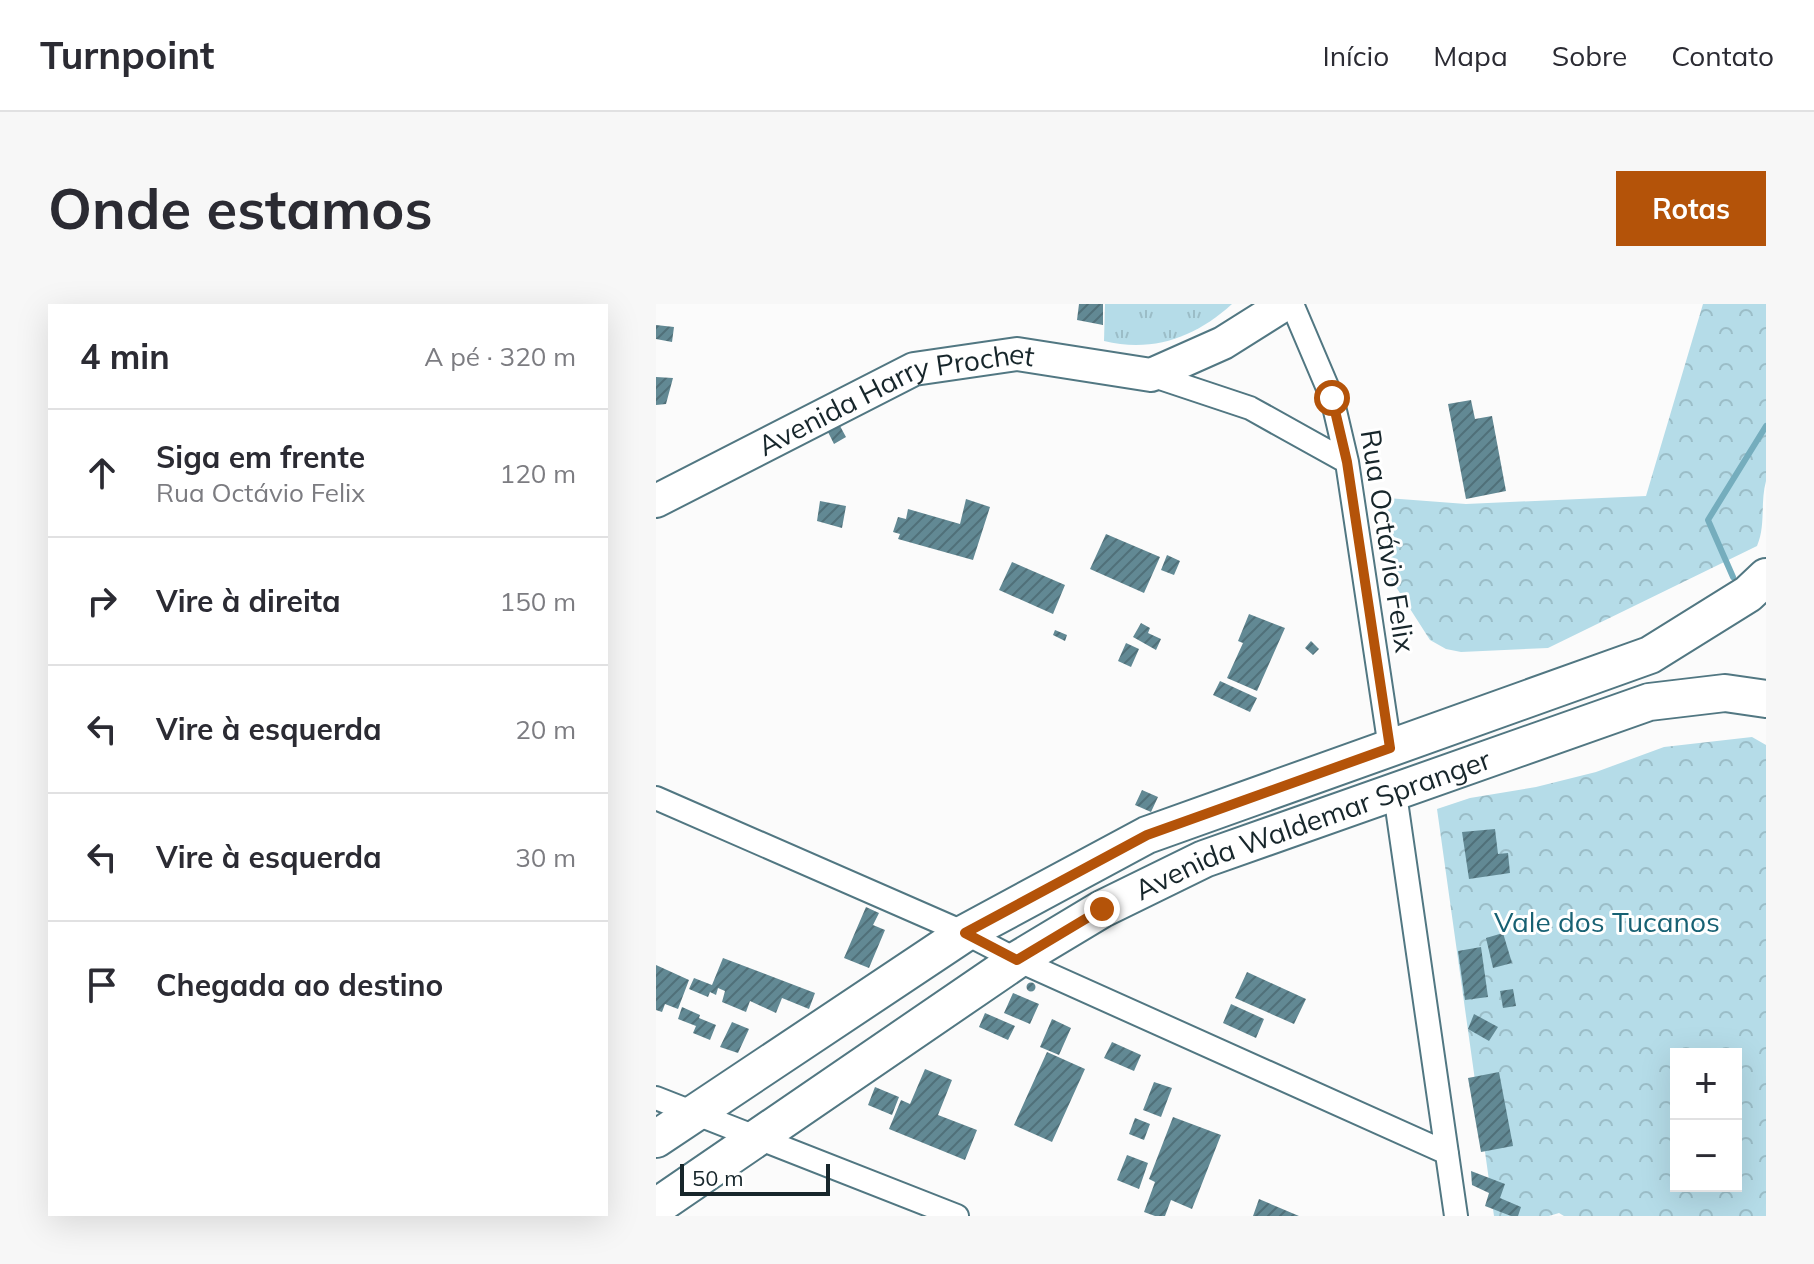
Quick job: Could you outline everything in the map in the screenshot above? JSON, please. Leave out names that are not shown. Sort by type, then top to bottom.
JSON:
[{"type":"main road","name":"Avenida Waldemar Spranger","points":[[656,1139],[965,933],[1147,835],[1650,655],[1748,594],[1766,577]]},
{"type":"main road","name":"Avenida Waldemar Spranger","points":[[656,1207],[1017,960],[1102,909],[1204,859],[1649,702],[1725,693],[1766,699]]},
{"type":"street","points":[[1151,375],[1223,343],[1285,304]]},
{"type":"street","name":"Rua Octávio Felix","points":[[1292,304],[1332,398],[1347,462],[1390,748]]},
{"type":"street","name":"Avenida Harry Prochet","points":[[656,501],[914,369],[1017,354],[1151,375]]},
{"type":"street","points":[[1151,375],[1250,408],[1347,462]]},
{"type":"street","points":[[1395,794],[1456,1216]]},
{"type":"street","points":[[656,798],[965,933],[1017,960],[1447,1153]]},
{"type":"street","points":[[656,1098],[957,1216]]},
{"type":"green space","points":[[1105,304],[1232,304],[1189,333],[1140,345],[1104,341]]},
{"type":"green space","points":[[1703,304],[1766,304],[1766,481],[1757,546],[1548,648],[1461,652],[1446,649],[1430,640],[1389,576],[1387,498],[1466,504],[1646,496]]},
{"type":"green space","name":"Vale dos Tucanos","points":[[1752,737],[1766,745],[1766,1216],[1564,1216],[1559,1213],[1549,1216],[1494,1216],[1437,809],[1470,798],[1536,787],[1596,772],[1664,747]]},
{"type":"building","points":[[1079,304],[1103,304],[1103,325],[1077,320]]},
{"type":"building","points":[[656,325],[674,327],[672,342],[656,339]]},
{"type":"building","points":[[656,377],[673,378],[666,404],[656,405]]},
{"type":"building","points":[[1471,400],[1475,419],[1492,416],[1506,491],[1466,499],[1448,404]]},
{"type":"building","points":[[840,426],[846,437],[834,444],[828,432]]},
{"type":"building","points":[[966,499],[990,507],[973,560],[898,539],[900,534],[893,532],[898,517],[906,519],[908,509],[960,524]]},
{"type":"building","points":[[820,501],[846,506],[842,528],[817,521]]},
{"type":"building","points":[[1106,534],[1160,557],[1144,593],[1090,569]]},
{"type":"building","points":[[1167,555],[1180,561],[1174,575],[1161,570]]},
{"type":"building","points":[[1012,562],[1065,585],[1053,614],[999,590]]},
{"type":"building","points":[[1249,614],[1285,628],[1257,691],[1227,678],[1243,643],[1238,641]]},
{"type":"building","points":[[1141,623],[1150,628],[1148,633],[1161,639],[1156,650],[1133,637]]},
{"type":"building","points":[[1055,630],[1067,635],[1065,641],[1053,635]]},
{"type":"building","points":[[1311,641],[1319,649],[1313,655],[1305,648]]},
{"type":"building","points":[[1126,643],[1139,649],[1131,667],[1118,661]]},
{"type":"building","points":[[1220,681],[1257,698],[1250,712],[1213,695]]},
{"type":"building","points":[[1142,790],[1158,797],[1151,812],[1135,805]]},
{"type":"building","points":[[1495,829],[1498,854],[1508,853],[1510,873],[1469,879],[1462,832]]},
{"type":"building","points":[[866,907],[879,913],[873,925],[885,930],[869,968],[844,958]]},
{"type":"building","points":[[1503,933],[1512,963],[1493,968],[1486,938]]},
{"type":"building","points":[[1481,947],[1488,997],[1465,1000],[1458,951]]},
{"type":"building","points":[[723,958],[815,993],[809,1009],[782,998],[776,1013],[750,1001],[746,1012],[722,1002],[725,991],[718,988],[716,995],[710,992],[708,997],[689,989],[694,978],[712,985]]},
{"type":"building","points":[[656,965],[689,980],[678,1009],[665,1004],[662,1012],[656,1010]]},
{"type":"building","points":[[1247,972],[1306,999],[1294,1024],[1235,998]]},
{"type":"building","points":[[1031,983],[1035,987],[1031,991],[1027,987]]},
{"type":"building","points":[[1513,989],[1516,1006],[1503,1008],[1500,991]]},
{"type":"building","points":[[1013,993],[1039,1004],[1030,1024],[1004,1013]]},
{"type":"building","points":[[1231,1004],[1264,1019],[1256,1038],[1223,1023]]},
{"type":"building","points":[[682,1007],[716,1025],[710,1040],[693,1033],[696,1026],[678,1019]]},
{"type":"building","points":[[985,1013],[1015,1026],[1008,1040],[979,1027]]},
{"type":"building","points":[[1474,1014],[1498,1027],[1489,1041],[1468,1029]]},
{"type":"building","points":[[1052,1019],[1071,1028],[1059,1055],[1040,1047]]},
{"type":"building","points":[[732,1022],[749,1029],[738,1053],[720,1047]]},
{"type":"building","points":[[1112,1042],[1141,1055],[1134,1071],[1104,1058]]},
{"type":"building","points":[[1047,1052],[1085,1069],[1052,1142],[1014,1125]]},
{"type":"building","points":[[925,1069],[952,1080],[938,1115],[977,1130],[965,1160],[889,1129],[901,1100],[910,1104]]},
{"type":"building","points":[[1499,1072],[1513,1146],[1481,1152],[1468,1078]]},
{"type":"building","points":[[1154,1082],[1172,1088],[1161,1117],[1143,1110]]},
{"type":"building","points":[[875,1087],[899,1097],[892,1115],[868,1105]]},
{"type":"building","points":[[1173,1117],[1221,1135],[1192,1209],[1171,1200],[1165,1216],[1155,1216],[1144,1212],[1155,1182],[1149,1179]]},
{"type":"building","points":[[1135,1118],[1150,1124],[1144,1140],[1129,1134]]},
{"type":"building","points":[[1127,1155],[1148,1163],[1139,1189],[1117,1180]]},
{"type":"building","points":[[1471,1171],[1505,1184],[1500,1198],[1521,1207],[1518,1216],[1485,1206],[1489,1193],[1472,1185]]},
{"type":"building","points":[[1259,1199],[1299,1216],[1253,1216]]},
{"type":"waterway","points":[[1733,577],[1708,520],[1766,426]]},
{"type":"route","points":[[1102,909],[1017,960],[965,933],[1147,835],[1390,748],[1347,462],[1332,398]]}]
